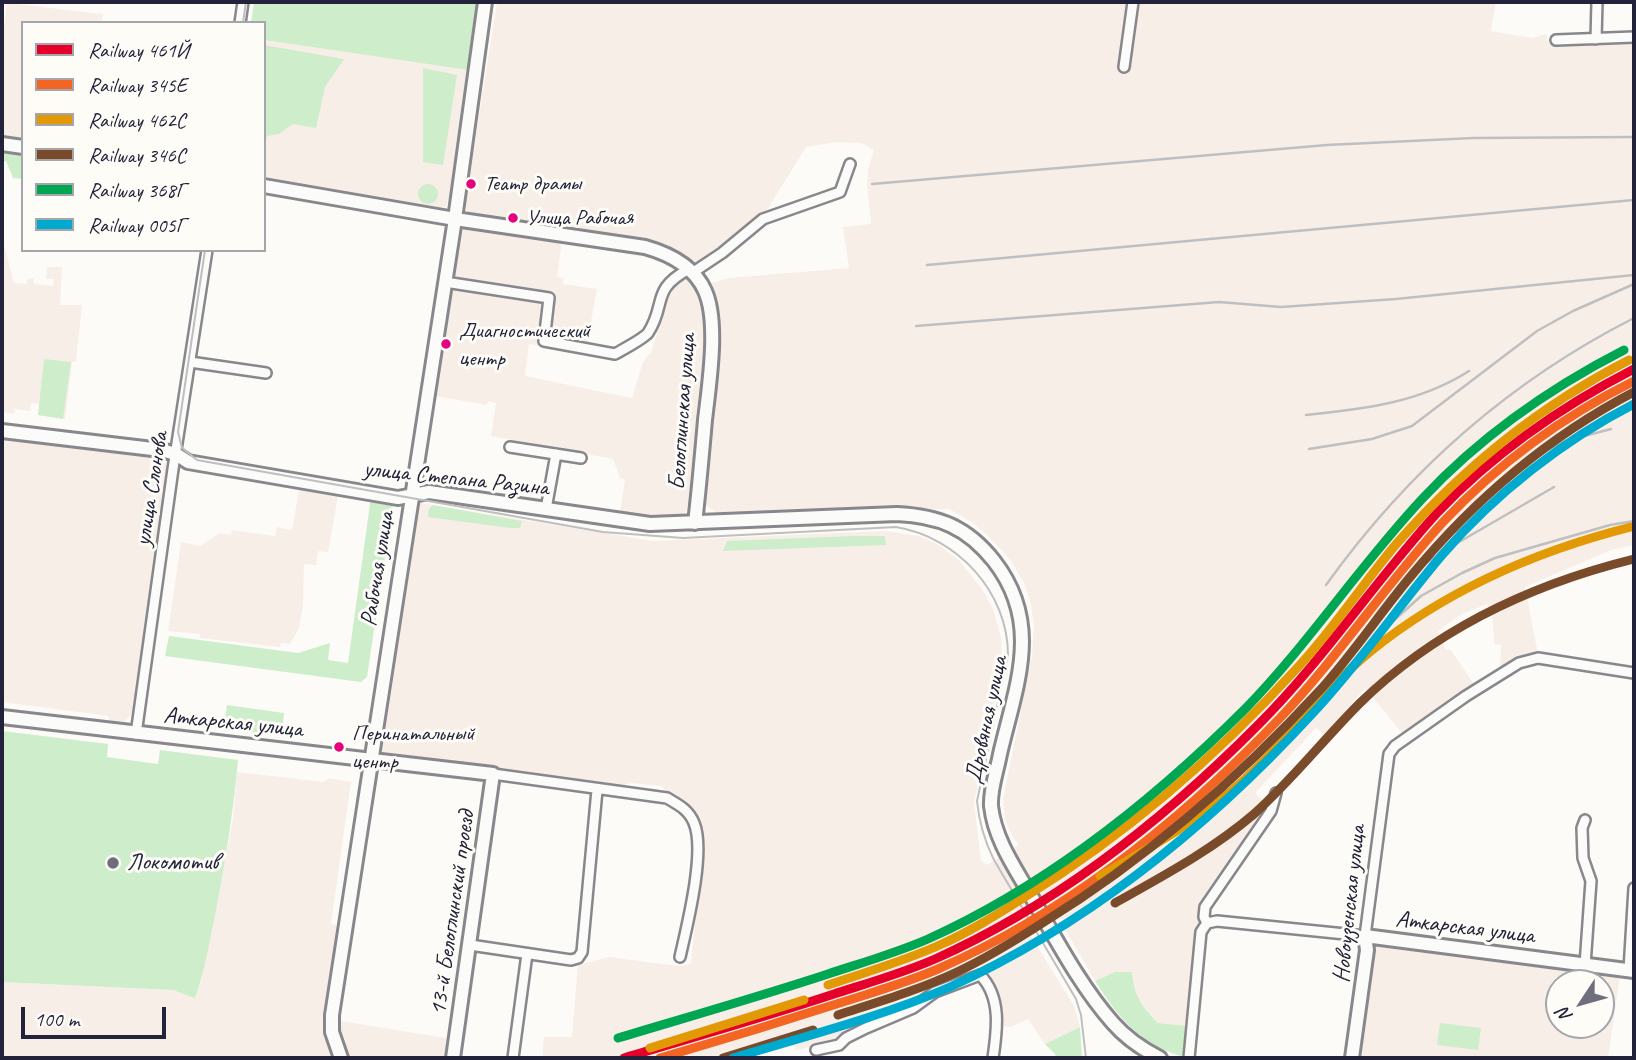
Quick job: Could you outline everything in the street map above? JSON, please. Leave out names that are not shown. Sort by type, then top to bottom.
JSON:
[{"type":"main road","name":"Рабочая улица","points":[[341,1058],[332,1032],[332,1014],[455,219],[485,2]]},
{"type":"main road","points":[[2,144],[21,147]]},
{"type":"main road","points":[[266,186],[455,219],[645,247],[663,252],[690,271]]},
{"type":"main road","name":"Белоглинская улица","points":[[690,271],[704,288],[708,299],[711,346],[695,523]]},
{"type":"main road","name":"улица Степана Разина","points":[[2,430],[161,450],[176,454],[188,462],[227,470],[398,498],[429,492],[650,524],[897,514],[923,516],[952,525]]},
{"type":"main road","name":"Дровяная улица","points":[[952,525],[985,550],[1006,579],[1019,608],[1023,654],[991,803],[995,826],[1006,852],[1054,936],[1113,1023],[1129,1039],[1160,1058]]},
{"type":"main road","name":"Аткарская улица","points":[[2,717],[493,774]]},
{"type":"main road","name":"13-й Белоглинский проезд","points":[[453,1058],[493,774]]},
{"type":"main road","name":"Аткарская улица","points":[[1365,936],[1632,971]]},
{"type":"main road","name":"Новоузенская улица","points":[[1352,1058],[1367,950],[1365,936]]},
{"type":"street","points":[[240,21],[243,2]]},
{"type":"street","points":[[1124,67],[1133,2]]},
{"type":"street","points":[[1596,39],[1597,2]]},
{"type":"street","points":[[1556,40],[1634,37]]},
{"type":"street","points":[[444,282],[549,298],[544,341],[615,354],[649,332],[664,288],[672,278],[722,253],[763,219],[840,192],[850,164]]},
{"type":"street","name":"улица Слонова","points":[[136,734],[207,252]]},
{"type":"street","points":[[190,362],[266,373]]},
{"type":"street","points":[[510,447],[581,458]]},
{"type":"street","points":[[546,509],[556,454]]},
{"type":"street","name":"Новоузенская улица","points":[[1365,936],[1389,754],[1404,737],[1519,663],[1538,658],[1634,673]]},
{"type":"street","name":"Аткарская улица","points":[[493,774],[667,798],[684,807],[694,822],[700,842],[688,925],[680,957]]},
{"type":"street","points":[[470,945],[571,960],[578,958],[582,952],[597,790]]},
{"type":"street","points":[[1189,1058],[1201,932],[1207,923],[1204,916],[1205,907],[1270,811],[1276,793]]},
{"type":"street","points":[[1586,820],[1582,828],[1583,858],[1591,881],[1586,965]]},
{"type":"street","points":[[1632,971],[1634,888]]},
{"type":"street","name":"Аткарская улица","points":[[1207,923],[1217,921],[1365,936]]},
{"type":"street","points":[[513,1058],[527,954]]},
{"type":"street","points":[[816,1050],[839,1045],[846,1038],[913,1008],[935,992],[980,975],[986,980],[998,1014],[993,1058]]},
{"type":"shaded area","points":[[497,2],[1126,2],[1118,64],[1130,66],[1140,2],[1496,2],[1491,31],[1532,38],[1546,34],[1549,44],[1634,43],[1634,545],[1611,550],[1525,587],[1538,654],[1516,658],[1500,667],[1501,645],[1494,644],[1493,620],[1487,604],[1462,614],[1438,631],[1446,650],[1450,649],[1474,684],[1402,733],[1365,688],[1325,735],[1316,728],[1255,793],[1270,808],[1198,917],[1201,920],[1197,935],[1188,1026],[1158,1023],[1133,990],[1115,972],[1095,981],[1061,918],[1031,936],[1074,1006],[1080,1027],[1045,1044],[1028,1019],[1011,1027],[1001,1026],[1002,1015],[989,979],[978,962],[969,974],[934,988],[913,1005],[858,1024],[838,1042],[795,1050],[794,1045],[747,1058],[542,1058],[544,1037],[572,1037],[578,965],[609,957],[683,966],[691,963],[697,904],[696,879],[704,839],[699,820],[686,804],[661,786],[630,783],[617,788],[388,756],[382,752],[416,509],[420,503],[653,541],[885,531],[919,536],[937,544],[959,560],[982,589],[993,609],[1001,637],[1002,662],[974,803],[981,861],[987,865],[1019,845],[1005,821],[1003,799],[1032,655],[1034,627],[1031,604],[1024,583],[1011,561],[973,523],[949,509],[718,514],[706,505],[704,497],[717,356],[712,295],[708,284],[729,278],[849,268],[843,227],[871,224],[867,185],[874,150],[861,143],[837,142],[806,147],[767,210],[696,267],[659,243],[472,215],[465,205]]},
{"type":"shaded area","points":[[7,3],[103,14],[101,21],[21,21],[21,141],[2,138],[2,44]]},
{"type":"shaded area","points":[[266,40],[468,70],[449,198],[446,207],[435,210],[266,180]]},
{"type":"shaded area","points":[[467,227],[562,240],[557,277],[564,278],[563,284],[597,289],[585,354],[529,344],[525,376],[632,398],[643,362],[652,350],[670,288],[686,274],[699,290],[704,309],[706,346],[699,419],[687,510],[676,519],[620,513],[625,479],[620,478],[613,459],[491,436],[496,403],[488,401],[487,405],[435,396],[460,234]]},
{"type":"shaded area","points":[[2,237],[14,283],[27,284],[27,279],[34,278],[34,284],[53,286],[54,279],[46,279],[47,267],[62,267],[60,305],[82,305],[76,362],[72,362],[65,419],[38,415],[39,404],[31,403],[30,411],[15,409],[14,414],[2,412]]},
{"type":"shaded area","points":[[2,437],[161,458],[165,461],[167,467],[133,712],[125,721],[109,721],[109,716],[2,702]]},
{"type":"shaded area","points":[[300,485],[339,491],[328,552],[318,551],[316,565],[304,564],[303,605],[299,628],[290,644],[281,643],[280,647],[200,638],[200,634],[168,631],[181,542],[200,546],[220,533],[231,535],[232,530],[275,536],[277,527],[292,530]]},
{"type":"shaded area","points":[[237,772],[324,782],[329,778],[351,782],[331,924],[337,925],[324,1016],[335,1058],[2,1058],[2,982],[173,990],[195,997],[201,982],[233,819]]},
{"type":"shaded area","points":[[1377,943],[1568,969],[1545,969],[1545,1039],[1611,1039],[1608,1058],[1359,1058],[1370,950]]},
{"type":"shaded area","points":[[1615,975],[1620,976],[1615,1010]]},
{"type":"shaded area","points":[[341,1021],[452,1039],[449,1058],[347,1058],[340,1035]]},
{"type":"green space","points":[[254,2],[478,2],[468,70],[266,40],[266,21],[251,21]]},
{"type":"green space","points":[[266,45],[344,59],[325,87],[316,128],[293,124],[279,134],[267,136],[266,140]]},
{"type":"green space","points":[[423,68],[457,75],[443,165],[423,162]]},
{"type":"green space","points":[[2,153],[21,156],[21,179],[13,178],[6,161],[2,162]]},
{"type":"green space","points":[[428,184],[435,187],[438,194],[435,201],[428,204],[421,201],[418,194],[421,187]]},
{"type":"green space","points":[[44,359],[71,362],[63,419],[38,415]]},
{"type":"green space","points":[[371,497],[393,503],[367,677],[361,682],[165,656],[169,636],[298,653],[330,643],[328,660],[348,663]]},
{"type":"green space","points":[[433,505],[522,521],[520,528],[510,528],[428,517],[429,509]]},
{"type":"green space","points":[[885,536],[886,545],[723,551],[727,541]]},
{"type":"green space","points":[[227,705],[284,713],[282,736],[224,728]]},
{"type":"green space","name":"Локомотив","points":[[2,731],[108,744],[107,757],[158,764],[160,750],[238,760],[221,884],[206,962],[195,998],[173,990],[2,982]]},
{"type":"green space","points":[[1115,972],[1132,972],[1140,1000],[1158,1023],[1188,1026],[1183,1055],[1152,1043],[1121,1017],[1095,981]]},
{"type":"green space","points":[[1440,1023],[1481,1028],[1478,1050],[1437,1045]]},
{"type":"green space","points":[[1080,1027],[1082,1058],[1056,1058],[1045,1044]]},
{"type":"tram line","points":[[243,21],[246,2]]},
{"type":"tram line","points":[[205,252],[178,432],[182,448],[197,460],[603,532],[683,538],[896,527],[939,542],[958,555],[989,589],[1006,632],[1008,655],[977,801],[981,824],[994,860],[1076,999],[1081,1015],[1086,1058]]},
{"type":"railway","points":[[872,184],[1327,145],[1473,138],[1634,137]]},
{"type":"railway","points":[[927,265],[1634,200]]},
{"type":"railway","points":[[916,326],[1219,302],[1281,307],[1396,299],[1634,275]]},
{"type":"railway","points":[[1309,449],[1372,439],[1412,426],[1537,331],[1573,311],[1634,284]]},
{"type":"railway","points":[[1326,585],[1391,504],[1426,467],[1464,433],[1503,400],[1545,370],[1634,318]]},
{"type":"railway","points":[[1306,415],[1390,403],[1431,391],[1469,371]]},
{"type":"railway","points":[[1541,452],[1565,441],[1611,429]]},
{"type":"railway","points":[[1422,566],[1554,487]]},
{"type":"railway","points":[[1281,742],[1381,632],[1421,596],[1495,558],[1610,525],[1634,521]]},
{"type":"rail line","name":"368Г","points":[[618,1038],[916,944],[972,917],[1057,867],[1136,808],[1246,708],[1292,657],[1400,524],[1468,454],[1543,397],[1624,350]]},
{"type":"rail line","name":"462С","points":[[828,985],[914,956],[963,934],[1063,873],[1135,820],[1204,762],[1268,699],[1325,636],[1398,542],[1450,488],[1477,463],[1535,418],[1565,397],[1629,360]]},
{"type":"rail line","name":"461Й","points":[[624,1058],[782,1011],[923,964],[980,937],[1067,886],[1148,826],[1259,724],[1306,673],[1414,539],[1459,491],[1529,433],[1634,369]]},
{"type":"rail line","name":"345Е","points":[[660,1058],[927,974],[986,946],[1078,891],[1121,860],[1204,792],[1280,718],[1423,545],[1465,500],[1509,461],[1557,426],[1634,381]]},
{"type":"rail line","name":"346С","points":[[838,1015],[928,984],[979,961],[1082,897],[1156,843],[1225,784],[1291,721],[1334,674],[1435,548],[1486,497],[1542,450],[1634,392]]},
{"type":"rail line","name":"005Г","points":[[733,1058],[925,998],[1001,962],[1098,902],[1189,833],[1273,755],[1329,695],[1442,555],[1484,511],[1556,452],[1634,404]]},
{"type":"rail line","name":"462С","points":[[1100,876],[1176,832],[1229,793],[1261,764],[1354,666],[1400,629],[1462,591],[1527,560],[1631,527]]},
{"type":"rail line","name":"346С","points":[[1115,903],[1204,851],[1254,814],[1360,703],[1421,653],[1453,632],[1523,596],[1596,569],[1634,559]]},
{"type":"rail line","name":"462С","points":[[650,1048],[804,1000]]},
{"type":"rail line","name":"346С","points":[[723,1058],[813,1030]]},
{"type":"place","name":"Театр драмы","points":[[471,184]]},
{"type":"place","name":"Улица Рабочая","points":[[513,218]]},
{"type":"place","name":"Диагностический центр","points":[[446,344]]},
{"type":"place","name":"Перинатальный центр","points":[[339,747]]},
{"type":"place","name":"Локомотив","points":[[113,863]]}]
